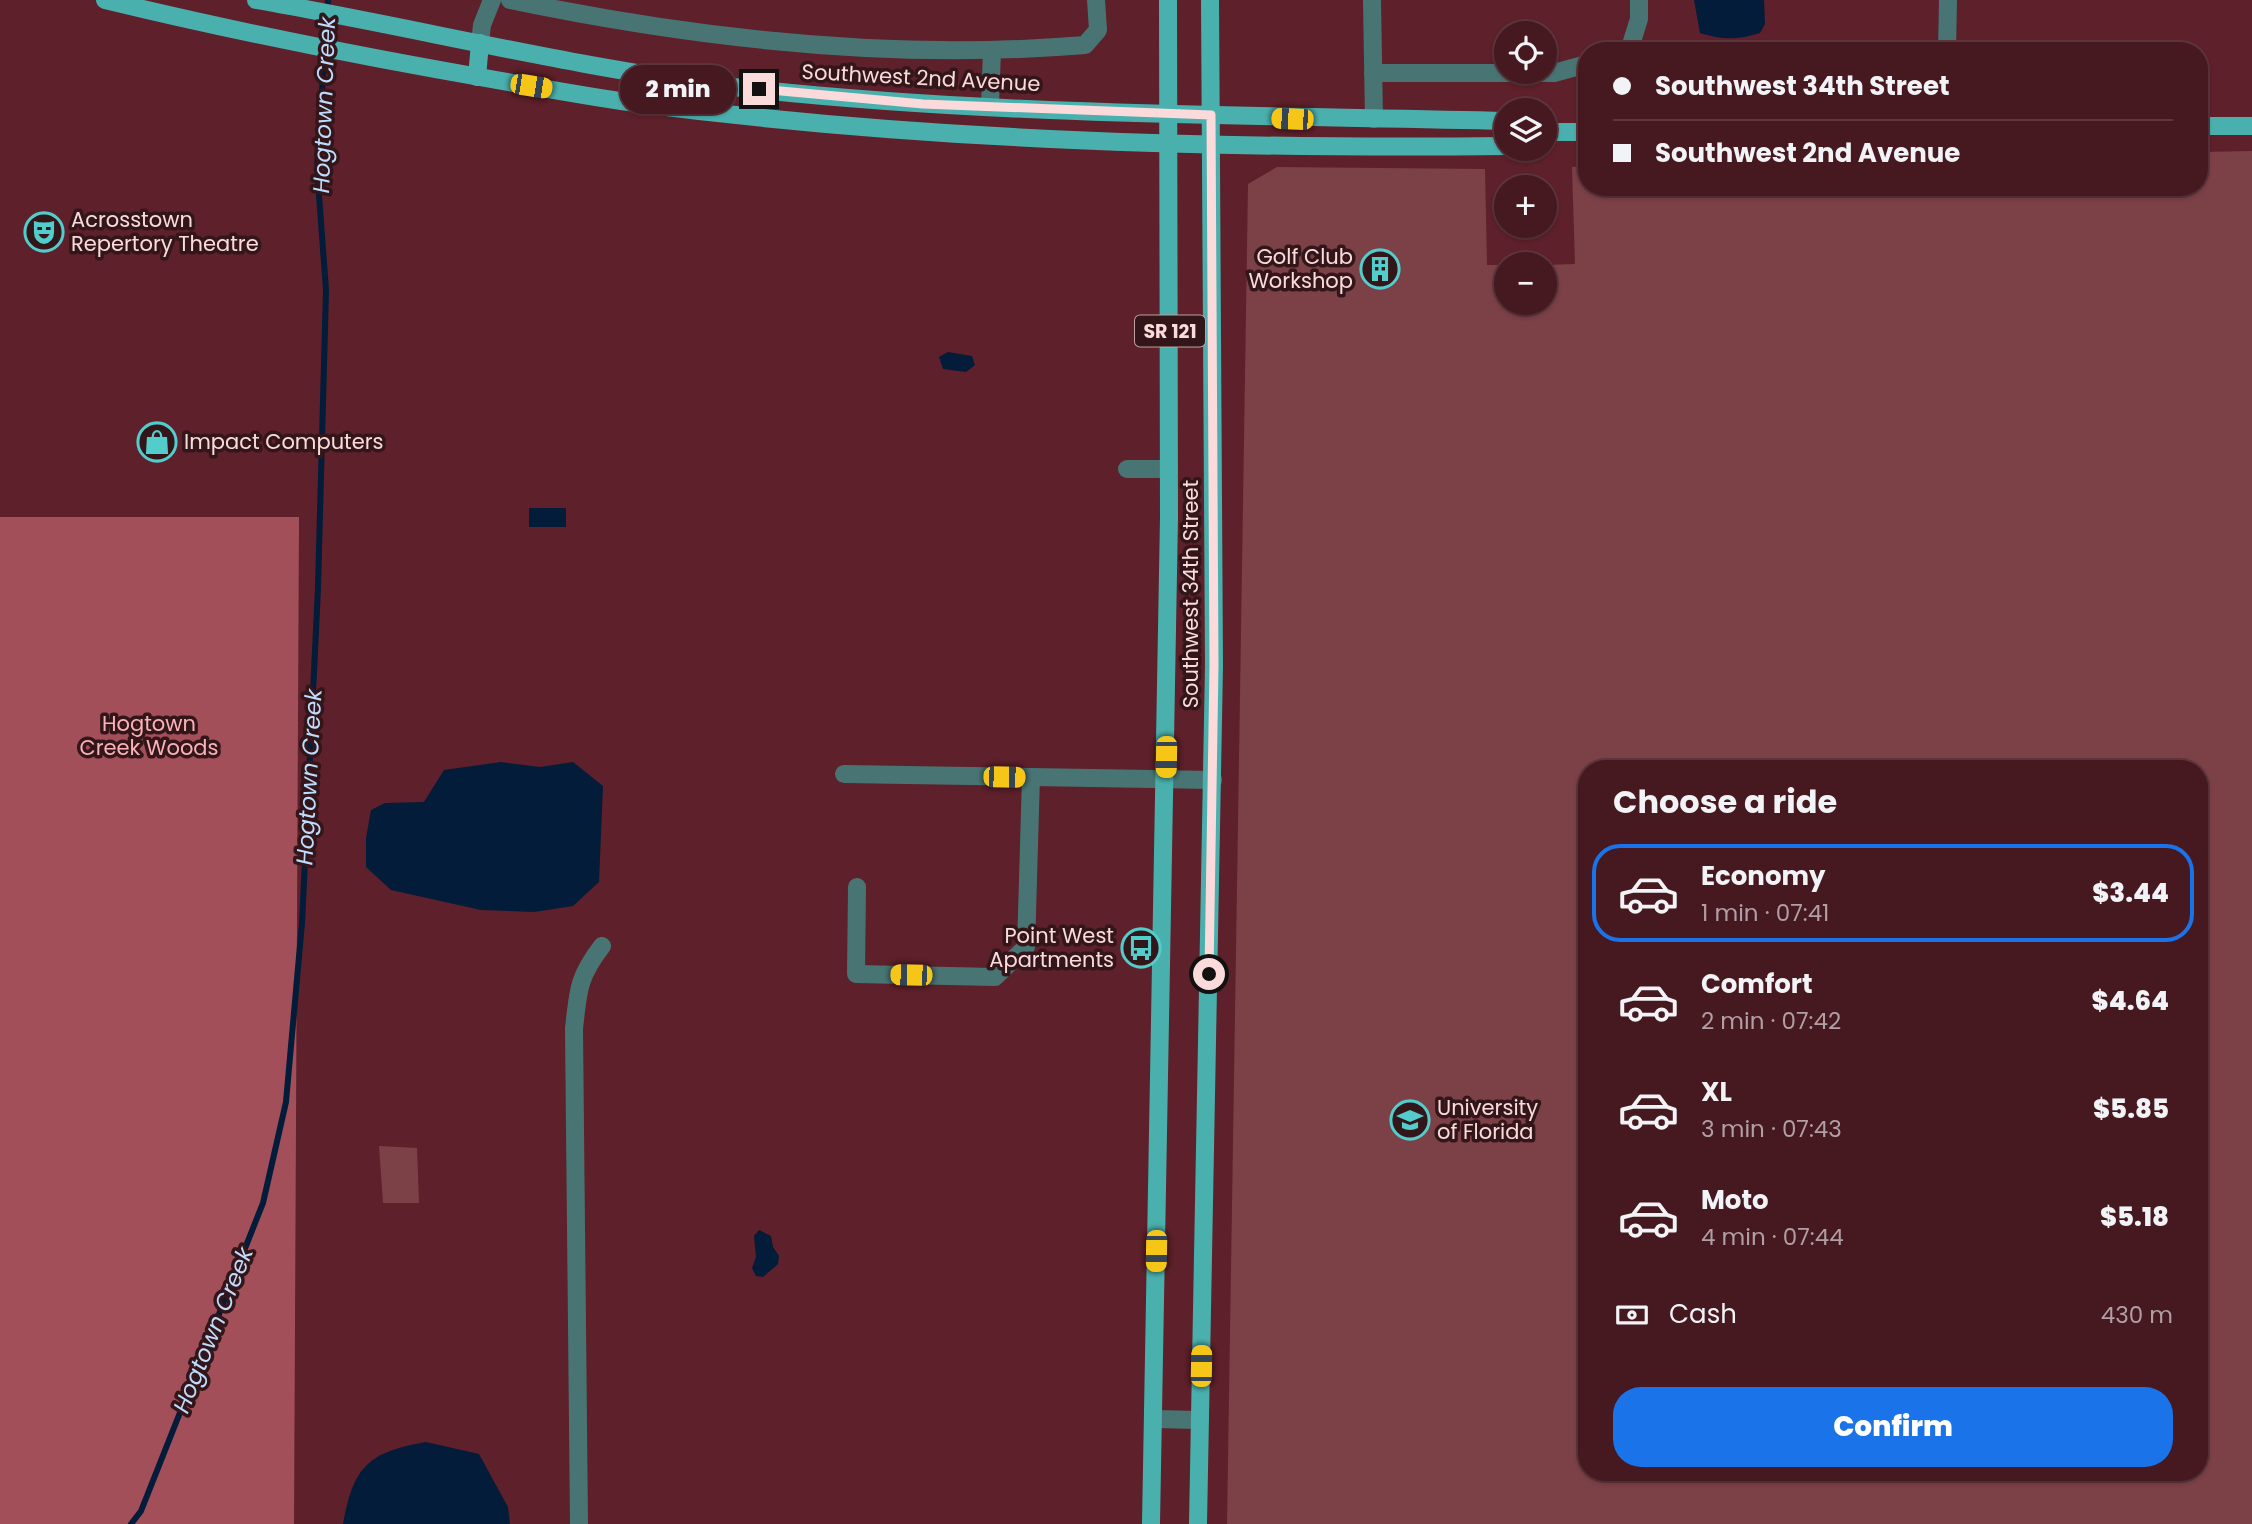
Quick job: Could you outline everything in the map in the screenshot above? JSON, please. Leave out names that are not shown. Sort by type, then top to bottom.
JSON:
[{"type":"main road","points":[[105,0],[283,41],[391,62],[640,104],[851,126],[1170,145],[1494,146]]},
{"type":"main road","name":"Southwest 2nd Avenue","points":[[256,0],[399,29],[738,87],[854,99],[1170,114],[1494,121]]},
{"type":"main road","name":"Southwest 34th Street","points":[[1151,1524],[1169,469],[1168,0]]},
{"type":"main road","name":"Southwest 34th Street","points":[[1198,1524],[1213,780],[1210,0]]},
{"type":"main road","points":[[477,76],[480,43]]},
{"type":"main road","points":[[2208,126],[2252,125]]},
{"type":"main road","points":[[1557,132],[1578,132]]},
{"type":"street","points":[[480,43],[482,25],[492,0]]},
{"type":"street","points":[[510,0],[573,13],[727,34],[870,49],[992,50],[1085,46],[1098,30],[1096,0]]},
{"type":"street","points":[[1372,0],[1374,119]]},
{"type":"street","points":[[1632,42],[1639,19],[1639,0]]},
{"type":"street","points":[[1947,42],[1948,0]]},
{"type":"street","points":[[990,106],[992,50]]},
{"type":"street","points":[[1373,73],[1554,73],[1578,66]]},
{"type":"street","points":[[1127,469],[1169,469]]},
{"type":"street","points":[[844,774],[1213,780]]},
{"type":"street","points":[[857,887],[856,974],[995,977],[1026,947],[1031,777]]},
{"type":"street","points":[[579,1524],[574,1029],[585,968],[603,946]]},
{"type":"street","points":[[1153,1419],[1200,1420]]},
{"type":"shaded area","name":"University of Florida","points":[[2252,151],[2252,1524],[1227,1524],[1248,184],[1277,167],[1485,169],[1487,265],[1494,265],[1494,315],[1557,315],[1557,265],[1575,264],[1572,167],[1578,167],[1578,196],[2208,196],[2208,152]]},
{"type":"shaded area","points":[[379,1146],[417,1148],[419,1203],[383,1203]]},
{"type":"green space","name":"Hogtown Creek Woods","points":[[0,517],[299,517],[294,1524],[0,1524]]},
{"type":"water","points":[[1694,0],[1764,0],[1765,24],[1760,33],[1744,37],[1723,38],[1700,33]]},
{"type":"water","points":[[948,352],[972,356],[975,365],[966,372],[943,369],[939,357]]},
{"type":"water","points":[[529,508],[566,508],[566,527],[529,527]]},
{"type":"water","points":[[501,762],[540,767],[573,762],[603,786],[599,882],[573,906],[534,912],[481,910],[391,890],[366,867],[366,838],[371,810],[385,803],[424,802],[444,770]]},
{"type":"water","points":[[759,1230],[771,1236],[773,1247],[779,1256],[778,1264],[763,1277],[756,1276],[752,1268],[756,1257],[754,1236]]},
{"type":"water","points":[[426,1442],[479,1454],[508,1507],[510,1524],[343,1524],[352,1489],[366,1465],[390,1451]]},
{"type":"waterway","name":"Hogtown Creek","points":[[131,1524],[141,1511],[263,1203],[286,1102],[302,923],[318,588],[326,290],[317,168],[328,0]]},
{"type":"place","name":"Acrosstown Repertory Theatre","points":[[44,232]]},
{"type":"place","name":"Golf Club Workshop","points":[[1380,269]]},
{"type":"place","name":"Impact Computers","points":[[157,442]]},
{"type":"place","name":"Point West Apartments","points":[[1141,948]]},
{"type":"place","name":"University of Florida","points":[[1410,1120]]},
{"type":"route","points":[[759,89],[923,104],[1211,115],[1214,666],[1209,974]]}]
